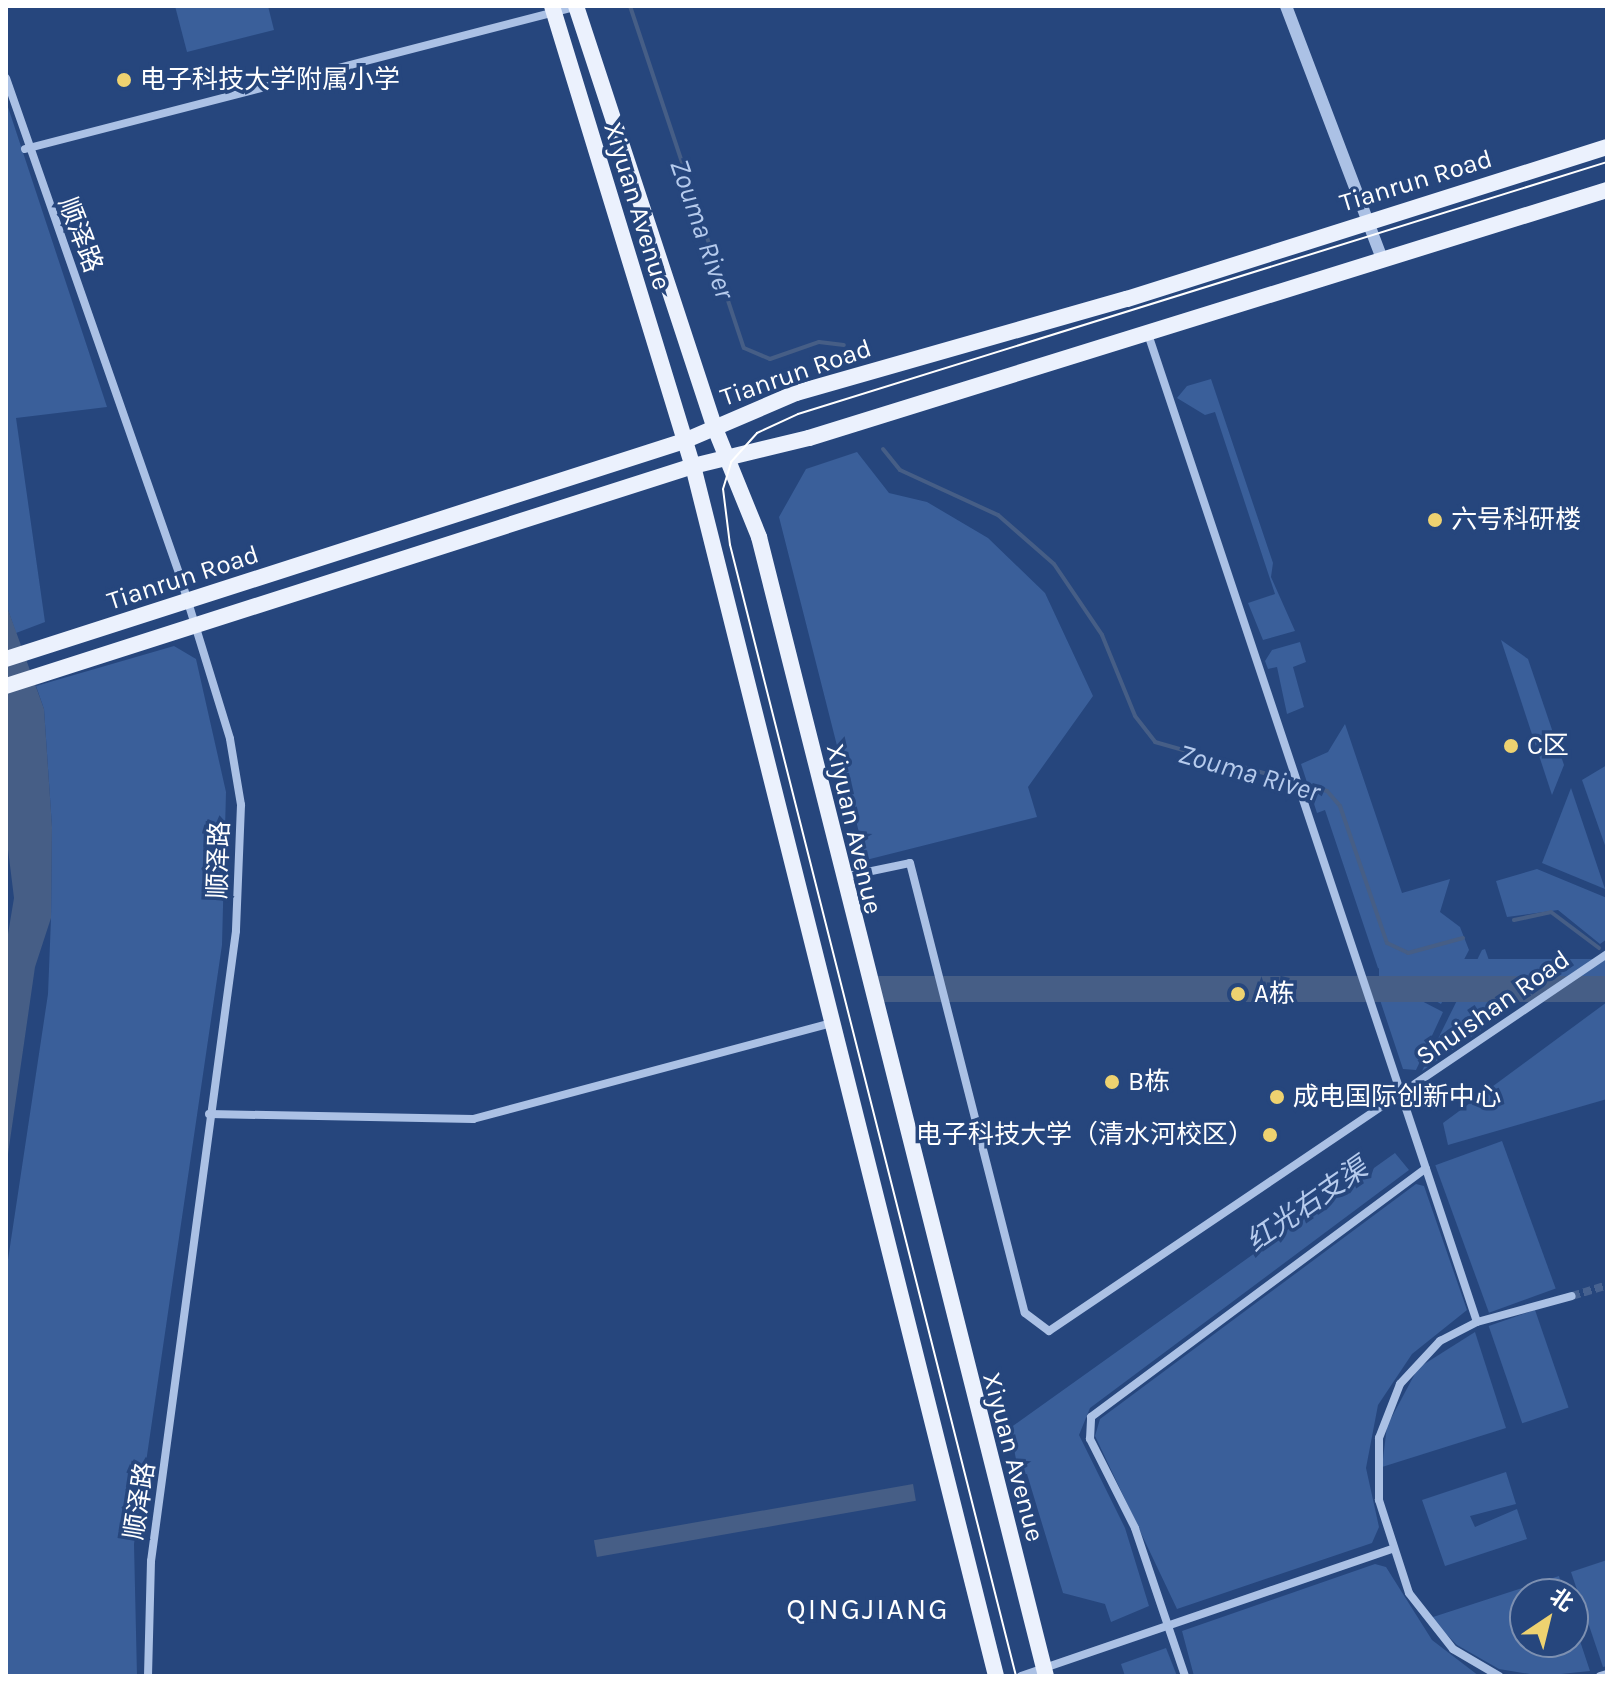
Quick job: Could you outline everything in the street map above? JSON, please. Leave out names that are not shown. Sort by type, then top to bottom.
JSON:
[{"type":"main road","name":"Xiyuan Avenue","points":[[577,6],[714,426],[759,537],[841,877],[1045,1672]]},
{"type":"main road","name":"Xiyuan Avenue","points":[[553,8],[693,466],[827,1024],[996,1676]]},
{"type":"main road","name":"Tianrun Road","points":[[6,659],[684,441],[796,393],[1127,299],[1607,147]]},
{"type":"main road","name":"Tianrun Road","points":[[6,686],[693,466],[1148,334],[1607,190]]},
{"type":"street","points":[[25,149],[553,8],[577,6]]},
{"type":"street","points":[[1286,6],[1383,261]]},
{"type":"street","name":"顺泽路","points":[[6,78],[25,149],[196,626],[241,805],[236,931],[151,1561],[148,1676]]},
{"type":"street","points":[[1148,334],[1477,1322]]},
{"type":"street","name":"Shuishan Road","points":[[841,877],[910,863],[1025,1313],[1041,1329],[1061,1329],[1607,954]]},
{"type":"street","points":[[209,1114],[473,1119],[827,1024]]},
{"type":"street","points":[[1185,1676],[1135,1528],[1090,1439],[1091,1417],[1426,1168]]},
{"type":"street","points":[[1499,1676],[1433,1631],[1392,1549],[1375,1478],[1390,1402],[1426,1352],[1477,1322],[1572,1296]]},
{"type":"street","points":[[1021,1676],[1045,1672],[1168,1625],[1392,1549]]},
{"type":"street","points":[[1600,1676],[1607,1674]]},
{"type":"shaded area","points":[[175,6],[268,6],[274,30],[187,52]]},
{"type":"shaded area","points":[[6,101],[107,407],[16,418],[45,622],[16,633],[6,604]]},
{"type":"shaded area","points":[[1211,379],[1273,563],[1271,577],[1295,631],[1263,640],[1248,603],[1275,594],[1215,412],[1205,415],[1177,398],[1187,386]]},
{"type":"shaded area","points":[[857,452],[889,493],[927,502],[988,538],[1045,593],[1093,696],[1028,787],[1037,817],[866,860],[779,517],[806,469]]},
{"type":"shaded area","points":[[1501,640],[1528,659],[1564,765],[1552,795]]},
{"type":"shaded area","points":[[1300,642],[1306,662],[1293,667],[1304,707],[1287,714],[1277,667],[1268,669],[1265,661],[1272,650]]},
{"type":"shaded area","points":[[174,646],[196,659],[226,792],[222,945],[134,1544],[137,1676],[6,1676],[6,1273],[48,994],[51,918],[52,827],[44,709],[36,686]]},
{"type":"shaded area","points":[[1345,724],[1402,893],[1450,879],[1440,912],[1460,927],[1469,950],[1441,1004],[1378,968],[1325,810],[1317,813],[1301,764],[1328,752]]},
{"type":"shaded area","points":[[1607,765],[1607,851],[1582,780]]},
{"type":"shaded area","points":[[1571,788],[1605,889],[1542,863]]},
{"type":"shaded area","points":[[1537,869],[1607,898],[1607,939],[1600,944],[1558,910],[1507,917],[1496,881]]},
{"type":"shaded area","points":[[1485,949],[1507,1012],[1422,1071],[1482,950]]},
{"type":"shaded area","points":[[1379,959],[1607,959],[1607,976],[1379,976]]},
{"type":"shaded area","points":[[1383,981],[1443,1012],[1416,1070],[1403,1069],[1378,994],[1386,991]]},
{"type":"shaded area","points":[[1607,1002],[1607,1099],[1448,1145],[1443,1123]]},
{"type":"shaded area","points":[[1502,1141],[1556,1289],[1489,1313],[1435,1165]]},
{"type":"shaded area","points":[[1395,1153],[1409,1170],[1090,1408],[1079,1435],[1125,1528],[1149,1606],[1111,1622],[1105,1604],[1063,1593],[1027,1474],[1019,1475],[1010,1428]]},
{"type":"shaded area","points":[[1416,1184],[1424,1186],[1467,1310],[1412,1354],[1378,1405],[1366,1468],[1379,1527],[1372,1543],[1177,1609],[1095,1436],[1100,1419]]},
{"type":"shaded area","points":[[1535,1310],[1569,1407],[1522,1423],[1489,1326]]},
{"type":"shaded area","points":[[1475,1332],[1506,1428],[1382,1467],[1387,1426],[1418,1368]]},
{"type":"shaded area","points":[[1506,1472],[1516,1504],[1470,1516],[1475,1527],[1517,1509],[1527,1539],[1445,1566],[1422,1500]]},
{"type":"shaded area","points":[[1607,1560],[1607,1666],[1603,1667],[1589,1625],[1589,1578],[1573,1578],[1571,1572]]},
{"type":"shaded area","points":[[1375,1564],[1386,1567],[1432,1640],[1479,1676],[1194,1676],[1182,1631]]},
{"type":"shaded area","points":[[1509,1592],[1509,1658],[1586,1658],[1590,1671],[1542,1676],[1499,1669],[1457,1645],[1430,1618]]},
{"type":"shaded area","points":[[1166,1648],[1177,1676],[1125,1676],[1121,1664]]},
{"type":"water","points":[[6,604],[44,709],[52,827],[51,918],[35,967],[6,1168],[6,946],[14,898],[6,833]]},
{"type":"water","points":[[868,976],[1607,976],[1607,1002],[868,1002]]},
{"type":"water","points":[[913,1484],[916,1501],[597,1557],[594,1540]]},
{"type":"waterway","name":"Zouma River","points":[[630,6],[744,348],[770,359],[819,342],[844,345]]},
{"type":"waterway","name":"Zouma River","points":[[883,449],[900,470],[998,515],[1054,564],[1102,635],[1135,716],[1155,742],[1327,791],[1340,806],[1387,943],[1408,953],[1463,938]]},
{"type":"waterway","name":"Zouma River","points":[[1514,920],[1551,912],[1599,948]]},
{"type":"tunnel","points":[[1572,1296],[1607,1285]]},
{"type":"tram line","points":[[1016,1676],[730,545],[723,489],[731,462],[757,433],[798,414],[1607,162]]},
{"type":"place","name":"电子科技大学附属小学","points":[[124,80]]},
{"type":"place","name":"六号科研楼","points":[[1435,520]]},
{"type":"place","name":"C区","points":[[1511,746]]},
{"type":"place","name":"A栋","points":[[1238,994]]},
{"type":"place","name":"B栋","points":[[1112,1082]]},
{"type":"place","name":"成电国际创新中心","points":[[1277,1097]]},
{"type":"place","name":"电子科技大学（清水河校区）","points":[[1270,1135]]},
{"type":"district","name":"QINGJIANG","points":[[868,1609]]},
{"type":"water label","name":"红光右支渠","points":[[1307,1205]]}]
